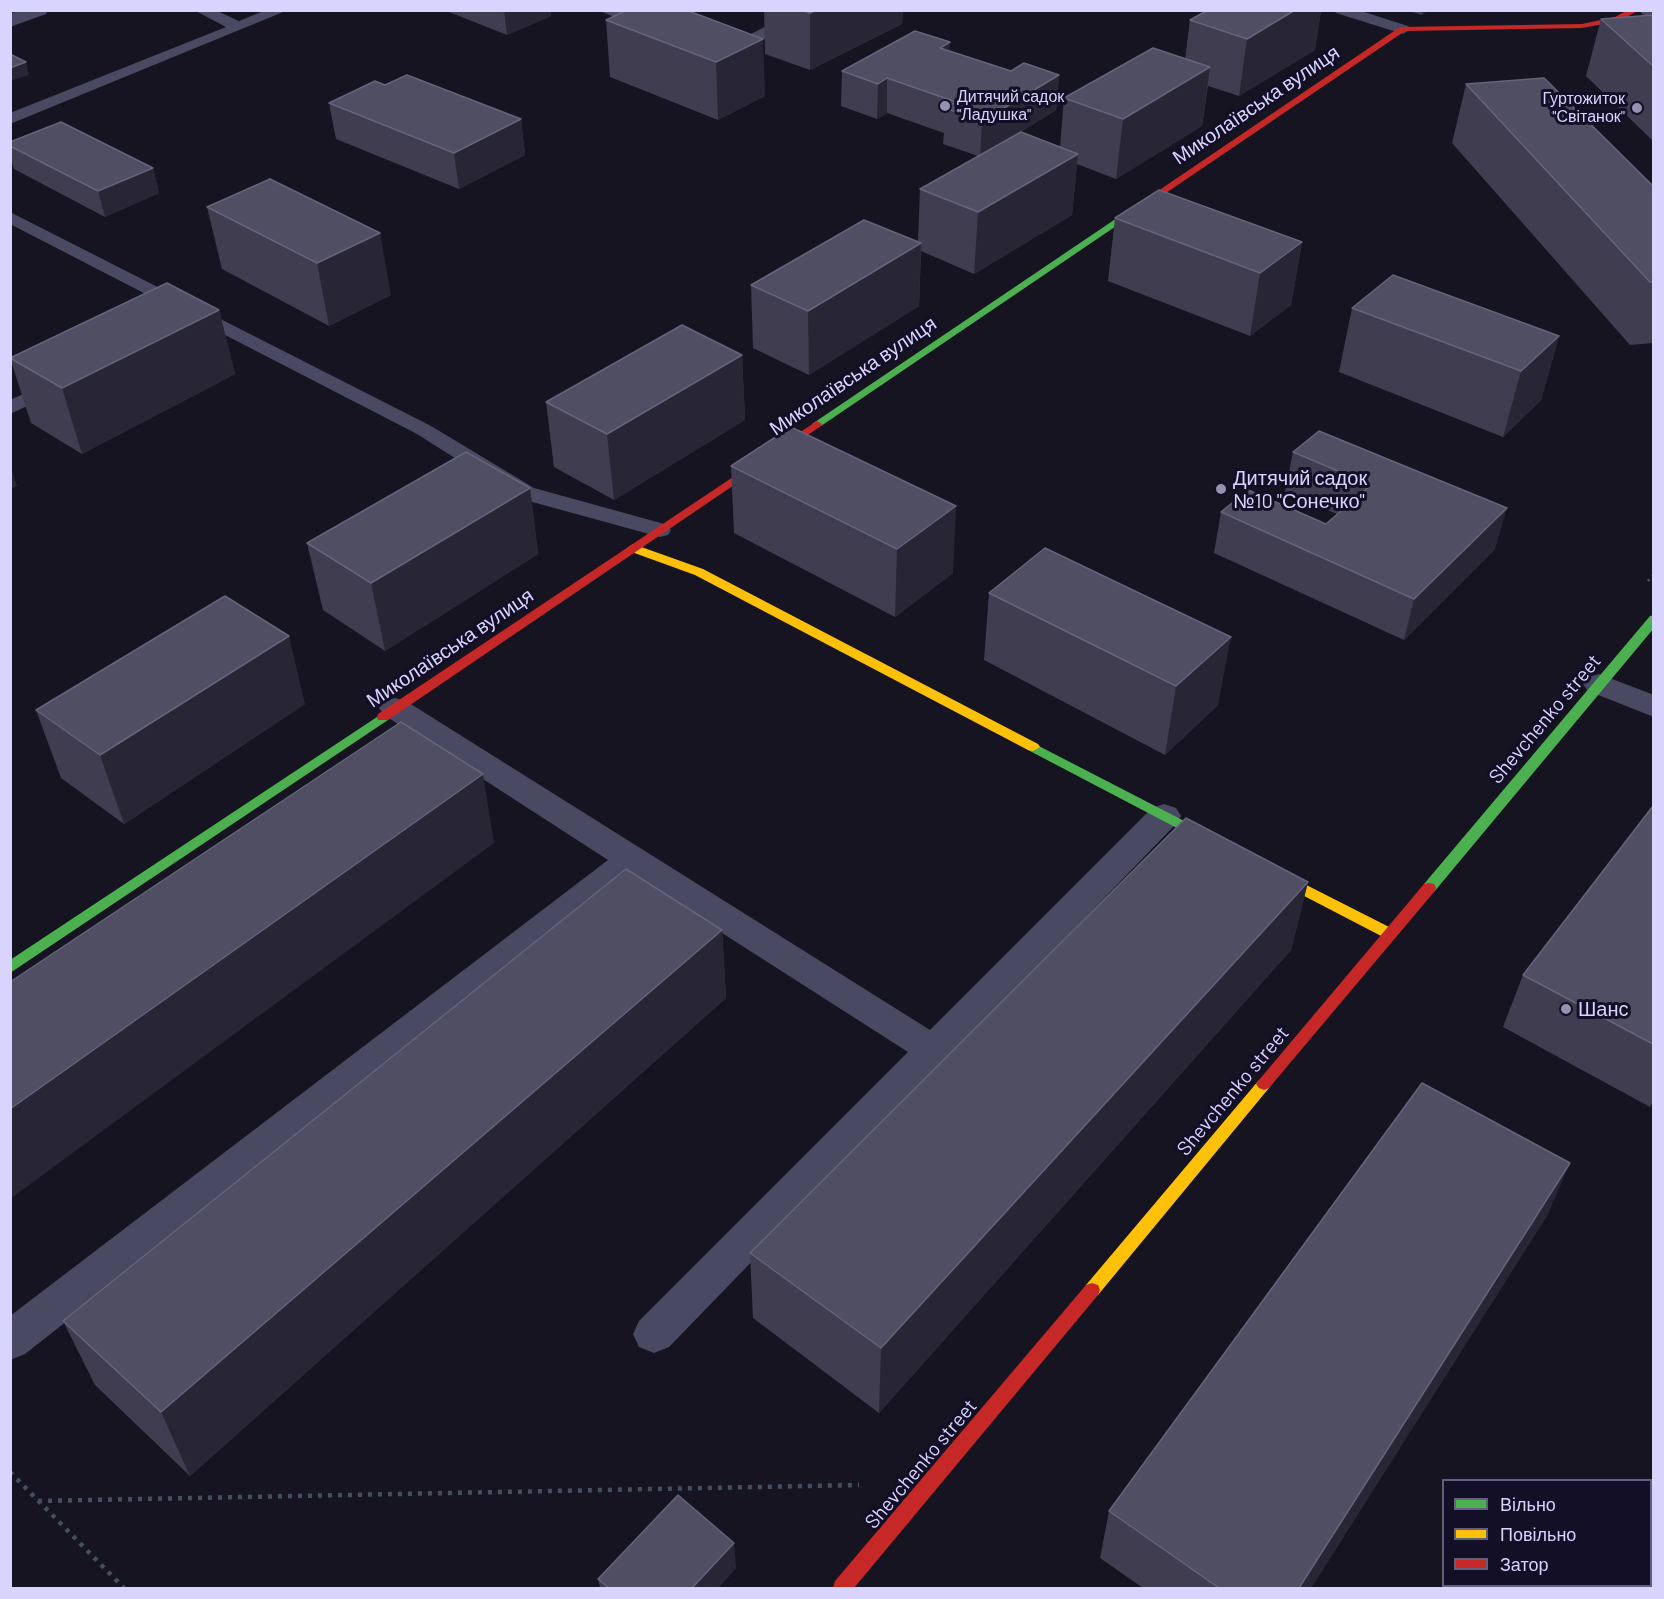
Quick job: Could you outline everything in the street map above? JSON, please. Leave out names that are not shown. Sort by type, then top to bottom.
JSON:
[{"type":"street","points":[[10,21],[39,10]]},
{"type":"street","points":[[1403,29],[1582,26],[1617,19],[1635,10]]},
{"type":"street","points":[[1649,10],[1653,12]]},
{"type":"street","name":"Миколаївська вулиця","points":[[10,968],[1403,29]]},
{"type":"street","points":[[633,548],[699,573],[1236,854]]},
{"type":"street","name":"Shevchenko street","points":[[842,1588],[1653,619]]},
{"type":"street","points":[[1599,684],[1653,707]]},
{"type":"street","points":[[396,708],[933,1050]]},
{"type":"street","points":[[654,1334],[1164,816]]},
{"type":"street","points":[[10,1341],[632,859]]},
{"type":"street","points":[[1257,865],[1390,934]]},
{"type":"lane","points":[[201,10],[239,27]]},
{"type":"lane","points":[[10,119],[281,10]]},
{"type":"lane","points":[[605,10],[670,34]]},
{"type":"lane","points":[[713,49],[724,53],[812,10]]},
{"type":"lane","points":[[1341,10],[1403,29]]},
{"type":"lane","points":[[10,217],[424,430],[526,493],[660,530]]},
{"type":"lane","points":[[177,324],[197,313]]},
{"type":"lane","points":[[10,408],[73,376]]},
{"type":"path","points":[[10,1472],[124,1588]]},
{"type":"path","points":[[39,1501],[865,1485]]},
{"type":"building","points":[[627,10],[686,10],[763,39],[716,62],[606,20]]},
{"type":"building","points":[[1208,10],[1295,10],[1247,39],[1190,20]]},
{"type":"building","points":[[1653,15],[1653,66],[1601,19]]},
{"type":"building","points":[[915,31],[950,42],[940,48],[1011,71],[1024,63],[1059,75],[982,121],[945,108],[956,102],[887,78],[878,84],[842,71]]},
{"type":"building","points":[[1153,48],[1210,67],[1123,119],[1064,98]]},
{"type":"building","points":[[10,54],[26,62],[10,68]]},
{"type":"building","points":[[407,75],[521,119],[454,153],[329,103],[375,81],[385,85]]},
{"type":"building","points":[[1544,78],[1653,186],[1653,282],[1650,282],[1466,84]]},
{"type":"building","points":[[61,122],[153,168],[98,191],[10,146],[10,142]]},
{"type":"building","points":[[1021,132],[1078,154],[978,212],[920,189]]},
{"type":"building","points":[[270,179],[380,233],[317,263],[207,207]]},
{"type":"building","points":[[1159,190],[1302,242],[1260,273],[1115,218]]},
{"type":"building","points":[[864,220],[921,243],[808,311],[751,285]]},
{"type":"building","points":[[1393,275],[1559,336],[1521,371],[1352,308]]},
{"type":"building","points":[[167,283],[219,310],[62,388],[10,358]]},
{"type":"building","points":[[682,325],[742,355],[607,434],[546,402]]},
{"type":"building","points":[[791,427],[956,506],[897,549],[731,466]]},
{"type":"building","points":[[1319,431],[1507,508],[1414,599],[1221,512],[1248,490],[1326,524],[1371,485],[1293,452]]},
{"type":"building","points":[[466,452],[530,488],[371,583],[307,543]]},
{"type":"building","points":[[1045,548],[1231,637],[1176,686],[989,593]]},
{"type":"building","points":[[225,596],[289,636],[100,755],[36,710]]},
{"type":"building","points":[[401,722],[483,774],[10,1109],[10,982]]},
{"type":"building","points":[[1653,806],[1653,1044],[1523,975]]},
{"type":"building","points":[[1186,818],[1308,882],[881,1348],[750,1253]]},
{"type":"building","points":[[626,869],[722,930],[161,1412],[63,1321]]},
{"type":"building","points":[[1422,1083],[1570,1163],[1299,1588],[1219,1588],[1109,1511]]},
{"type":"building","points":[[678,1495],[734,1543],[692,1588],[609,1588],[598,1579]]},
{"type":"traffic: fast","points":[[817,424],[1157,195]]},
{"type":"traffic: fast","points":[[1429,888],[1654,619]]},
{"type":"traffic: fast","points":[[10,968],[383,717]]},
{"type":"traffic: fast","points":[[1033,747],[1220,845]]},
{"type":"traffic: slow","points":[[633,548],[699,572],[1033,747]]},
{"type":"traffic: slow","points":[[1265,869],[1390,934]]},
{"type":"traffic: slow","points":[[1092,1290],[1264,1084]]},
{"type":"traffic: jam","points":[[1157,195],[1403,29],[1582,26],[1617,19],[1635,10]]},
{"type":"traffic: jam","points":[[383,717],[817,424]]},
{"type":"traffic: jam","points":[[1264,1084],[1429,888]]},
{"type":"traffic: jam","points":[[842,1588],[1092,1290]]},
{"type":"place","name":"Дитячий садок \"Ладушка\"","points":[[945,106]]},
{"type":"place","name":"Гуртожиток \"Світанок\"","points":[[1637,108]]},
{"type":"place","name":"Дитячий садок №10 \"Сонечко\"","points":[[1221,489]]},
{"type":"place","name":"Шанс","points":[[1566,1009]]}]
